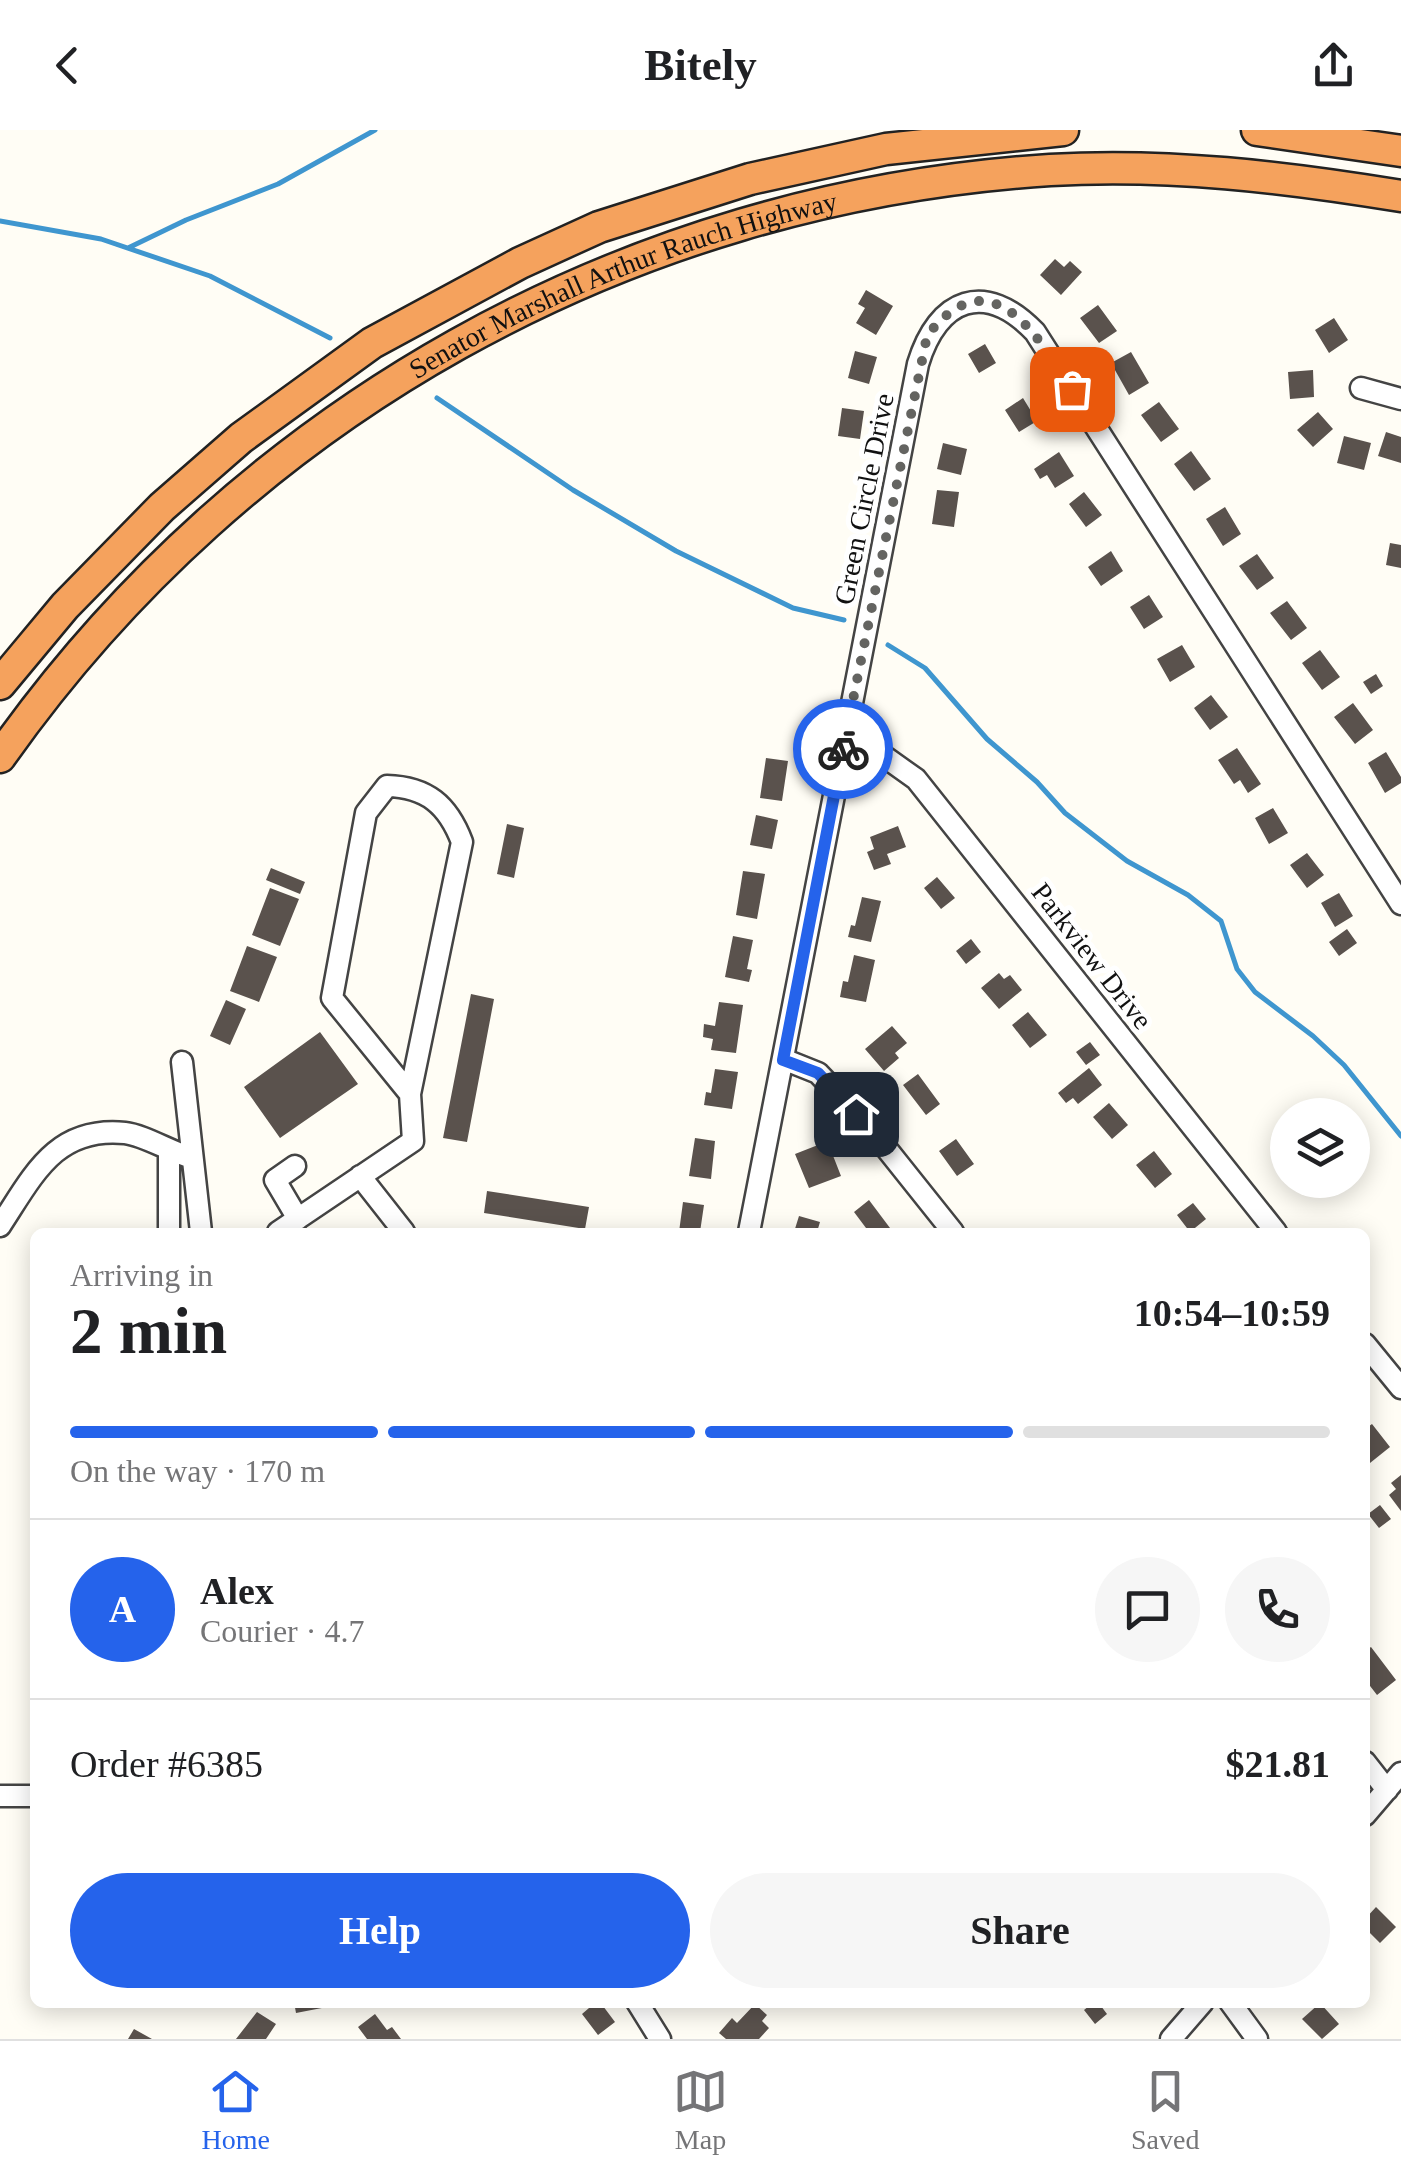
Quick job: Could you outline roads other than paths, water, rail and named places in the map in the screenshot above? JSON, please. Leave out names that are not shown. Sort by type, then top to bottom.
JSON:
[{"type":"highway","name":"Senator Marshall Arthur Rauch Highway","points":[[0,684],[66,606],[148,521],[241,438],[372,343],[520,263],[600,227],[750,179],[886,149],[1063,130]]},
{"type":"highway","points":[[1257,130],[1401,151]]},
{"type":"highway","name":"Senator Marshall Arthur Rauch Highway","points":[[0,757],[37,705],[144,582],[208,521],[297,446],[395,380],[470,336],[626,262],[737,225],[850,197],[964,178],[1051,170],[1137,168],[1284,176],[1401,196]]},
{"type":"street","name":"Green Circle Drive","points":[[750,1228],[927,336],[941,318],[961,305],[982,301],[1019,316],[1035,332],[1401,904]]},
{"type":"street","points":[[1361,388],[1401,400]]},
{"type":"street","name":"Parkview Drive","points":[[842,750],[878,752],[916,779],[1273,1228]]},
{"type":"street","points":[[284,1228],[413,1140],[410,1094],[462,842],[452,814],[411,787],[387,786],[366,812],[332,998],[410,1094]]},
{"type":"street","points":[[783,1060],[818,1073],[839,1094],[950,1228]]},
{"type":"street","points":[[182,1062],[201,1228]]},
{"type":"street","points":[[0,1226],[42,1164],[65,1142],[128,1133],[192,1158]]},
{"type":"street","points":[[169,1152],[169,1228]]},
{"type":"street","points":[[295,1166],[275,1180],[298,1218]]},
{"type":"street","points":[[360,1176],[401,1228]]},
{"type":"street","points":[[1370,1350],[1401,1388]]},
{"type":"street","points":[[1370,1768],[1387,1790]]},
{"type":"street","points":[[1370,1809],[1401,1773]]},
{"type":"street","points":[[0,1796],[30,1796]]},
{"type":"street","points":[[641,2008],[660,2039]]},
{"type":"street","points":[[1171,2039],[1199,2008]]},
{"type":"street","points":[[1235,2008],[1258,2039]]},
{"type":"waterway","points":[[128,248],[278,184],[375,130]]},
{"type":"waterway","points":[[0,221],[101,239],[210,276],[330,338]]},
{"type":"waterway","points":[[437,398],[573,490],[676,551],[793,608],[844,620]]},
{"type":"waterway","points":[[888,645],[925,668],[987,739],[1037,782],[1065,813],[1127,861],[1188,895],[1221,921],[1237,969],[1255,992],[1344,1065],[1401,1136]]}]
